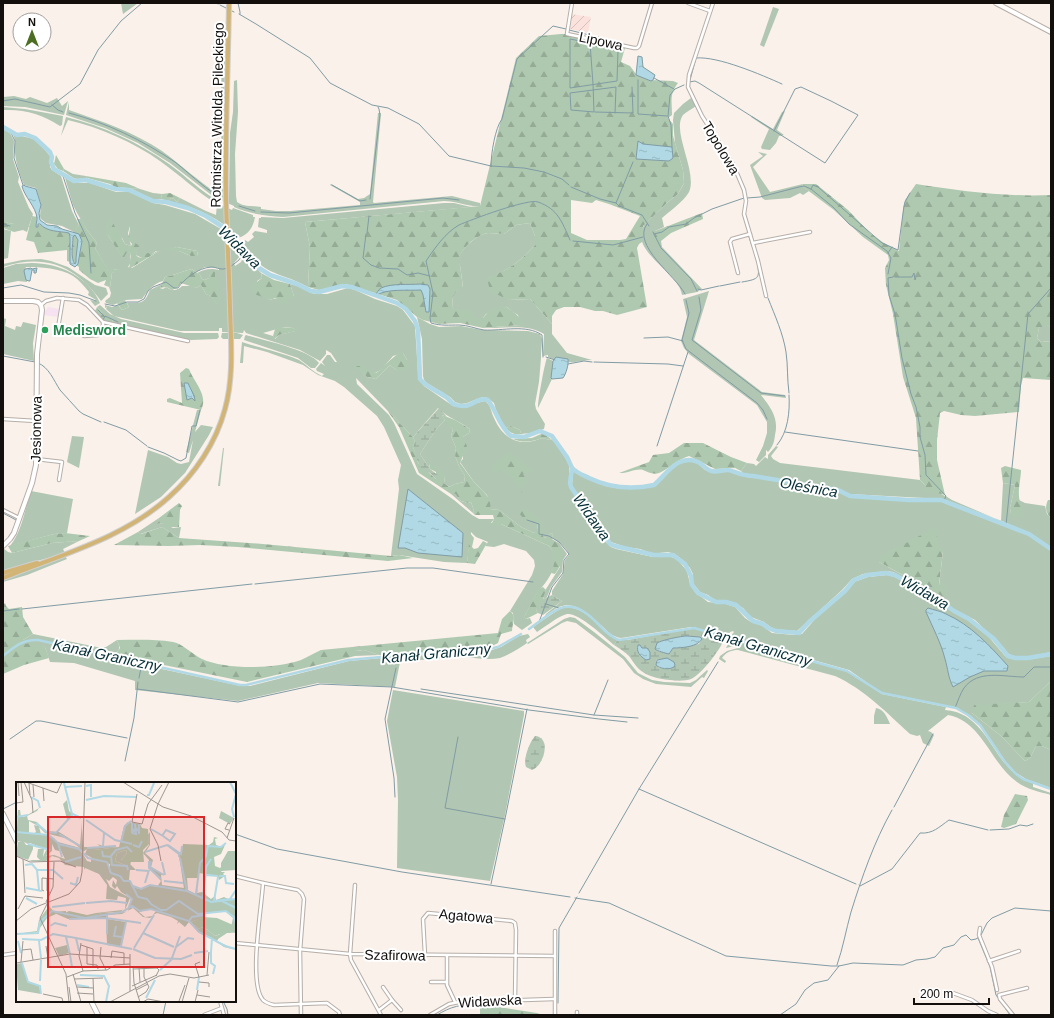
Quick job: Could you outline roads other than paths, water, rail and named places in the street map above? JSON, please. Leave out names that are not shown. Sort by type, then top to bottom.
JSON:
[{"type":"main road","name":"Rotmistrza Witolda Pileckiego","points":[[3,578],[41,562],[70,553],[118,532],[137,521],[168,498],[188,478],[207,452],[216,434],[224,410],[230,383],[231,342],[226,199],[229,3]]},
{"type":"main road","name":"Rotmistrza Witolda Pileckiego","points":[[3,573],[41,562]]},
{"type":"street","name":"Lipowa","points":[[572,3],[567,34],[636,48],[639,46],[652,3]]},
{"type":"street","points":[[688,3],[710,11]]},
{"type":"street","name":"Topolowa","points":[[713,3],[689,75],[688,87],[702,116],[737,171],[746,197],[744,211],[766,296]]},
{"type":"street","points":[[996,3],[1051,32]]},
{"type":"street","points":[[753,243],[810,232]]},
{"type":"street","points":[[738,272],[730,242],[732,239],[750,234]]},
{"type":"street","points":[[58,328],[63,298]]},
{"type":"street","points":[[3,300],[33,301],[38,302],[41,305],[52,299],[63,298],[82,301],[103,322],[188,341]]},
{"type":"street","name":"Jesionowa","points":[[3,546],[12,537],[32,483],[36,459],[37,354],[42,310],[41,305]]},
{"type":"street","points":[[84,336],[98,335],[103,322]]},
{"type":"street","points":[[3,419],[37,421]]},
{"type":"street","points":[[36,459],[62,462],[59,480]]},
{"type":"street","points":[[3,510],[19,518]]},
{"type":"street","points":[[3,814],[16,840]]},
{"type":"street","points":[[236,876],[298,890],[302,894],[304,902],[300,951],[301,1015]]},
{"type":"street","points":[[263,883],[255,968],[262,1000],[270,1004],[327,1003],[340,1015]]},
{"type":"street","points":[[355,885],[350,954],[351,960],[381,1015]]},
{"type":"street","name":"Agatowa","points":[[425,955],[423,918],[428,913],[512,921],[516,926],[516,955]]},
{"type":"street","points":[[980,928],[979,935],[990,961],[997,990]]},
{"type":"street","points":[[555,931],[555,1015]]},
{"type":"street","name":"Szafirowa","points":[[236,944],[300,951],[350,954],[555,956]]},
{"type":"street","points":[[990,961],[1019,951]]},
{"type":"street","points":[[3,955],[16,953]]},
{"type":"street","points":[[515,1000],[516,955]]},
{"type":"street","points":[[447,956],[447,986],[455,1002]]},
{"type":"street","points":[[431,982],[447,982]]},
{"type":"street","points":[[383,987],[401,1010]]},
{"type":"street","points":[[1013,1015],[1000,999],[999,995],[1027,988]]},
{"type":"street","points":[[952,993],[972,1000],[988,1011],[997,1015]]},
{"type":"street","name":"Widawska","points":[[430,1015],[442,1007],[455,1002],[554,999]]},
{"type":"street","points":[[379,1010],[392,1000]]},
{"type":"street","points":[[92,1002],[98,1015]]},
{"type":"street","points":[[220,1002],[224,1015]]},
{"type":"street","points":[[204,1015],[222,1008]]},
{"type":"water","points":[[638,56],[642,57],[643,67],[655,75],[653,80],[651,81],[636,75]]},
{"type":"water","points":[[638,141],[643,144],[672,147],[673,158],[669,161],[636,159]]},
{"type":"water","points":[[24,185],[36,189],[41,205],[39,213],[40,220],[47,225],[57,226],[79,234],[82,241],[78,264],[75,267],[70,264],[69,233],[50,230],[40,224],[36,227],[36,214],[22,186]],"holes":[[[75,235],[78,240],[76,262],[75,264],[72,255],[73,237]]]},
{"type":"water","points":[[37,268],[36,273],[32,270],[29,281],[26,280],[24,271],[25,269]]},
{"type":"water","points":[[428,285],[430,289],[429,312],[426,312],[421,290],[397,290],[380,293],[375,296],[381,288],[385,286]]},
{"type":"water","points":[[556,357],[568,359],[568,366],[563,378],[552,379],[553,361]]},
{"type":"water","points":[[184,383],[188,383],[195,401],[192,398],[187,400]]},
{"type":"water","points":[[408,489],[463,533],[462,557],[418,553],[405,548],[398,548]]},
{"type":"water","points":[[928,608],[944,613],[972,630],[1008,666],[1007,671],[984,671],[953,687],[941,647],[926,612]]},
{"type":"water","points":[[687,636],[700,637],[702,639],[697,644],[673,648],[669,654],[655,649],[657,643],[659,642]]},
{"type":"water","points":[[638,645],[642,648],[647,648],[650,652],[650,659],[646,660],[640,655],[638,652]]},
{"type":"water","points":[[667,658],[674,662],[674,667],[665,669],[656,665],[657,660]]},
{"type":"waterway","points":[[3,101],[15,99],[50,107],[80,84],[98,50],[121,21],[142,3]]},
{"type":"waterway","points":[[238,3],[240,14]]},
{"type":"waterway","points":[[220,5],[226,8]]},
{"type":"waterway","points":[[239,14],[310,58],[330,83],[372,105],[388,108],[419,124],[449,156],[491,166],[524,168],[544,172],[562,179],[569,185]]},
{"type":"waterway","points":[[491,166],[495,135],[502,119],[517,59],[553,26],[566,29]]},
{"type":"waterway","points":[[569,30],[610,40]]},
{"type":"waterway","points":[[590,43],[618,50],[617,81],[570,88],[570,39],[590,43],[593,84],[594,112],[571,110],[570,93],[616,87],[615,113]]},
{"type":"waterway","points":[[612,41],[621,44]]},
{"type":"waterway","points":[[690,80],[696,58],[705,58],[740,67],[782,84]]},
{"type":"waterway","points":[[654,78],[674,89]]},
{"type":"waterway","points":[[638,80],[638,114],[667,116]]},
{"type":"waterway","points":[[689,82],[695,81],[699,83],[825,163],[858,115],[801,87],[795,89],[774,131]]},
{"type":"waterway","points":[[672,147],[671,125],[668,116],[670,95],[675,89],[684,85]]},
{"type":"waterway","points":[[595,112],[633,113],[632,87]]},
{"type":"waterway","points":[[52,105],[63,112]]},
{"type":"waterway","points":[[370,199],[380,115],[378,107]]},
{"type":"waterway","points":[[69,113],[111,127],[150,146],[175,162],[216,195]]},
{"type":"waterway","name":"Widawa","points":[[3,127],[17,135],[25,134],[35,138],[50,152],[52,157],[51,162],[54,169],[74,181],[86,180],[116,189],[129,190],[153,201],[166,202],[188,208],[206,216],[223,227],[248,258],[270,275],[297,284],[311,291],[319,292],[342,286],[352,287],[397,303],[406,309],[415,321],[418,330],[420,379],[423,382],[457,405],[464,406],[479,400],[488,400],[504,428],[511,436],[524,437],[540,431],[552,436],[567,457],[572,468],[570,483],[571,487],[585,508],[599,524],[610,544],[654,555],[673,555],[685,564],[691,576],[692,585],[698,593],[716,602],[726,602],[736,605],[753,621],[763,624],[776,631],[799,633],[809,622],[845,591],[854,580],[867,575],[886,573],[895,575],[915,586],[927,595],[939,600],[954,611],[969,619],[994,639],[1008,656],[1015,658],[1028,658],[1051,654]]},
{"type":"waterway","points":[[10,131],[15,141],[14,158],[23,185]]},
{"type":"waterway","points":[[571,187],[600,199],[616,203],[633,162]]},
{"type":"waterway","points":[[62,173],[75,213],[89,243],[91,273]]},
{"type":"waterway","points":[[332,185],[360,201],[366,200]]},
{"type":"waterway","points":[[811,189],[813,185],[818,187],[882,243],[898,250],[904,206],[910,193]]},
{"type":"waterway","points":[[747,198],[760,197],[804,186],[811,189],[833,207],[849,224],[887,251],[891,258],[888,274]]},
{"type":"waterway","points":[[261,212],[289,213],[443,198],[459,200]]},
{"type":"waterway","points":[[654,234],[662,232],[669,227],[686,224],[712,209],[744,198]]},
{"type":"waterway","points":[[543,357],[542,335],[536,332],[522,329],[484,330],[462,325],[442,325],[431,323],[430,318],[433,293],[426,261],[445,236],[459,225],[523,203],[538,202],[550,208],[562,222],[570,240]]},
{"type":"waterway","points":[[616,203],[619,206],[642,215],[649,226]]},
{"type":"waterway","points":[[239,206],[255,211]]},
{"type":"waterway","points":[[367,233],[369,216]]},
{"type":"waterway","points":[[3,224],[10,226]]},
{"type":"waterway","points":[[647,224],[644,232],[645,241],[650,251],[685,294]]},
{"type":"waterway","points":[[653,232],[661,248],[691,279],[697,291]]},
{"type":"waterway","points":[[366,234],[363,258],[371,265],[379,268],[398,269],[407,275],[418,273],[430,276]]},
{"type":"waterway","points":[[573,241],[613,245],[643,237]]},
{"type":"waterway","points":[[749,237],[752,246]]},
{"type":"waterway","points":[[888,253],[892,247]]},
{"type":"waterway","points":[[230,267],[239,260],[244,252]]},
{"type":"waterway","points":[[742,282],[752,280],[757,277],[757,261]]},
{"type":"waterway","points":[[105,304],[115,306],[127,302],[138,302],[144,299],[148,291],[153,287],[166,282],[174,288],[178,288],[184,281],[201,269],[211,267],[221,269],[227,268]]},
{"type":"waterway","points":[[895,277],[912,277],[914,273],[915,280],[916,277]]},
{"type":"waterway","points":[[893,277],[888,278],[889,295],[895,314],[902,358],[911,394],[916,407],[920,427],[920,437],[925,455],[926,475],[946,496],[944,501]]},
{"type":"waterway","points":[[720,286],[740,282]]},
{"type":"waterway","points":[[3,288],[21,285],[44,292],[80,295],[96,301]]},
{"type":"waterway","points":[[698,289],[701,290],[719,286]]},
{"type":"waterway","points":[[1006,525],[1028,314],[1051,288]]},
{"type":"waterway","points":[[699,297],[701,310],[692,340],[761,393],[785,396]]},
{"type":"waterway","points":[[768,298],[785,345],[789,393]]},
{"type":"waterway","points":[[686,300],[689,313],[682,340],[686,349],[757,403],[763,410],[767,419]]},
{"type":"waterway","points":[[98,310],[104,316]]},
{"type":"waterway","points":[[103,320],[105,316],[118,322]]},
{"type":"waterway","points":[[644,338],[668,337],[683,341]]},
{"type":"waterway","points":[[657,446],[688,352]]},
{"type":"waterway","points":[[3,356],[35,362]]},
{"type":"waterway","points":[[546,357],[555,360]]},
{"type":"waterway","points":[[568,364],[584,361],[592,362]]},
{"type":"waterway","points":[[594,362],[668,364],[683,366]]},
{"type":"waterway","points":[[38,363],[48,371],[60,390],[79,411],[101,422]]},
{"type":"waterway","points":[[777,445],[784,434],[788,422],[789,395]]},
{"type":"waterway","points":[[148,447],[181,461],[186,458],[192,426],[196,426],[200,410]]},
{"type":"waterway","points":[[104,422],[126,430],[147,446]]},
{"type":"waterway","points":[[785,432],[918,451]]},
{"type":"waterway","name":"Oleśnica","points":[[572,468],[582,475],[605,484],[629,488],[645,487],[654,485],[678,463],[684,460],[691,460],[698,462],[711,471],[730,470],[745,475],[838,490],[850,496],[909,500],[941,500],[1029,534],[1051,549]]},
{"type":"waterway","points":[[3,513],[16,520]]},
{"type":"waterway","points":[[527,520],[539,524],[539,534],[549,536],[559,542],[569,554],[564,560],[563,573],[552,587],[539,622]]},
{"type":"waterway","points":[[255,584],[407,568],[433,568],[533,582]]},
{"type":"waterway","points":[[22,609],[252,584]]},
{"type":"waterway","points":[[546,604],[559,608]]},
{"type":"waterway","name":"Kanał Graniczny","points":[[529,629],[555,611],[570,607],[587,614],[607,633],[619,640],[694,628],[847,671],[882,693],[956,708],[968,715],[980,725],[1005,762],[1016,774],[1023,779],[1051,789]]},
{"type":"waterway","points":[[3,611],[19,609]]},
{"type":"waterway","name":"Kanał Graniczny","points":[[3,656],[23,642],[38,640],[240,685],[246,685],[348,660],[447,651],[484,650],[498,647],[521,634]]},
{"type":"waterway","points":[[579,893],[639,789],[718,662]]},
{"type":"waterway","points":[[139,678],[142,663]]},
{"type":"waterway","points":[[955,708],[964,688],[976,678],[992,675],[1024,677],[1034,667],[1051,667]]},
{"type":"waterway","points":[[395,797],[394,778],[385,719],[396,668]]},
{"type":"waterway","points":[[594,715],[608,680]]},
{"type":"waterway","points":[[125,761],[134,718],[138,682]]},
{"type":"waterway","points":[[137,689],[238,702],[320,684],[392,687],[529,710],[627,722]]},
{"type":"waterway","points":[[421,689],[594,715],[638,718]]},
{"type":"waterway","points":[[491,884],[527,709]]},
{"type":"waterway","points":[[10,739],[36,721],[127,738]]},
{"type":"waterway","points":[[894,807],[933,734]]},
{"type":"waterway","points":[[458,737],[445,808],[505,819]]},
{"type":"waterway","points":[[639,789],[856,884]]},
{"type":"waterway","points":[[3,809],[16,802]]},
{"type":"waterway","points":[[837,965],[851,912],[864,873],[874,847],[892,810]]},
{"type":"waterway","points":[[859,885],[860,886],[892,869],[920,833],[932,831],[949,820],[988,830]]},
{"type":"waterway","points":[[990,830],[1009,829],[1020,825],[1027,826],[1033,824]]},
{"type":"waterway","points":[[236,834],[277,849],[402,872],[570,897]]},
{"type":"waterway","points":[[558,1003],[559,928],[577,897]]},
{"type":"waterway","points":[[575,898],[609,903],[726,956],[831,966],[853,963],[903,965],[916,960],[935,957],[943,948],[954,945],[961,937],[966,935],[971,940],[979,937]]},
{"type":"waterway","points":[[981,935],[987,923],[992,918],[1015,908],[1051,911]]},
{"type":"waterway","points":[[978,938],[990,967],[996,995],[1010,1015]]},
{"type":"waterway","points":[[780,1015],[796,1004],[805,990],[814,983],[828,980],[839,966]]},
{"type":"waterway","points":[[163,1015],[166,1002]]},
{"type":"waterway","points":[[224,1002],[228,1015]]},
{"type":"waterway","points":[[437,1015],[456,1006],[478,1006]]},
{"type":"place","name":"Medisword","points":[[45,330]]}]
